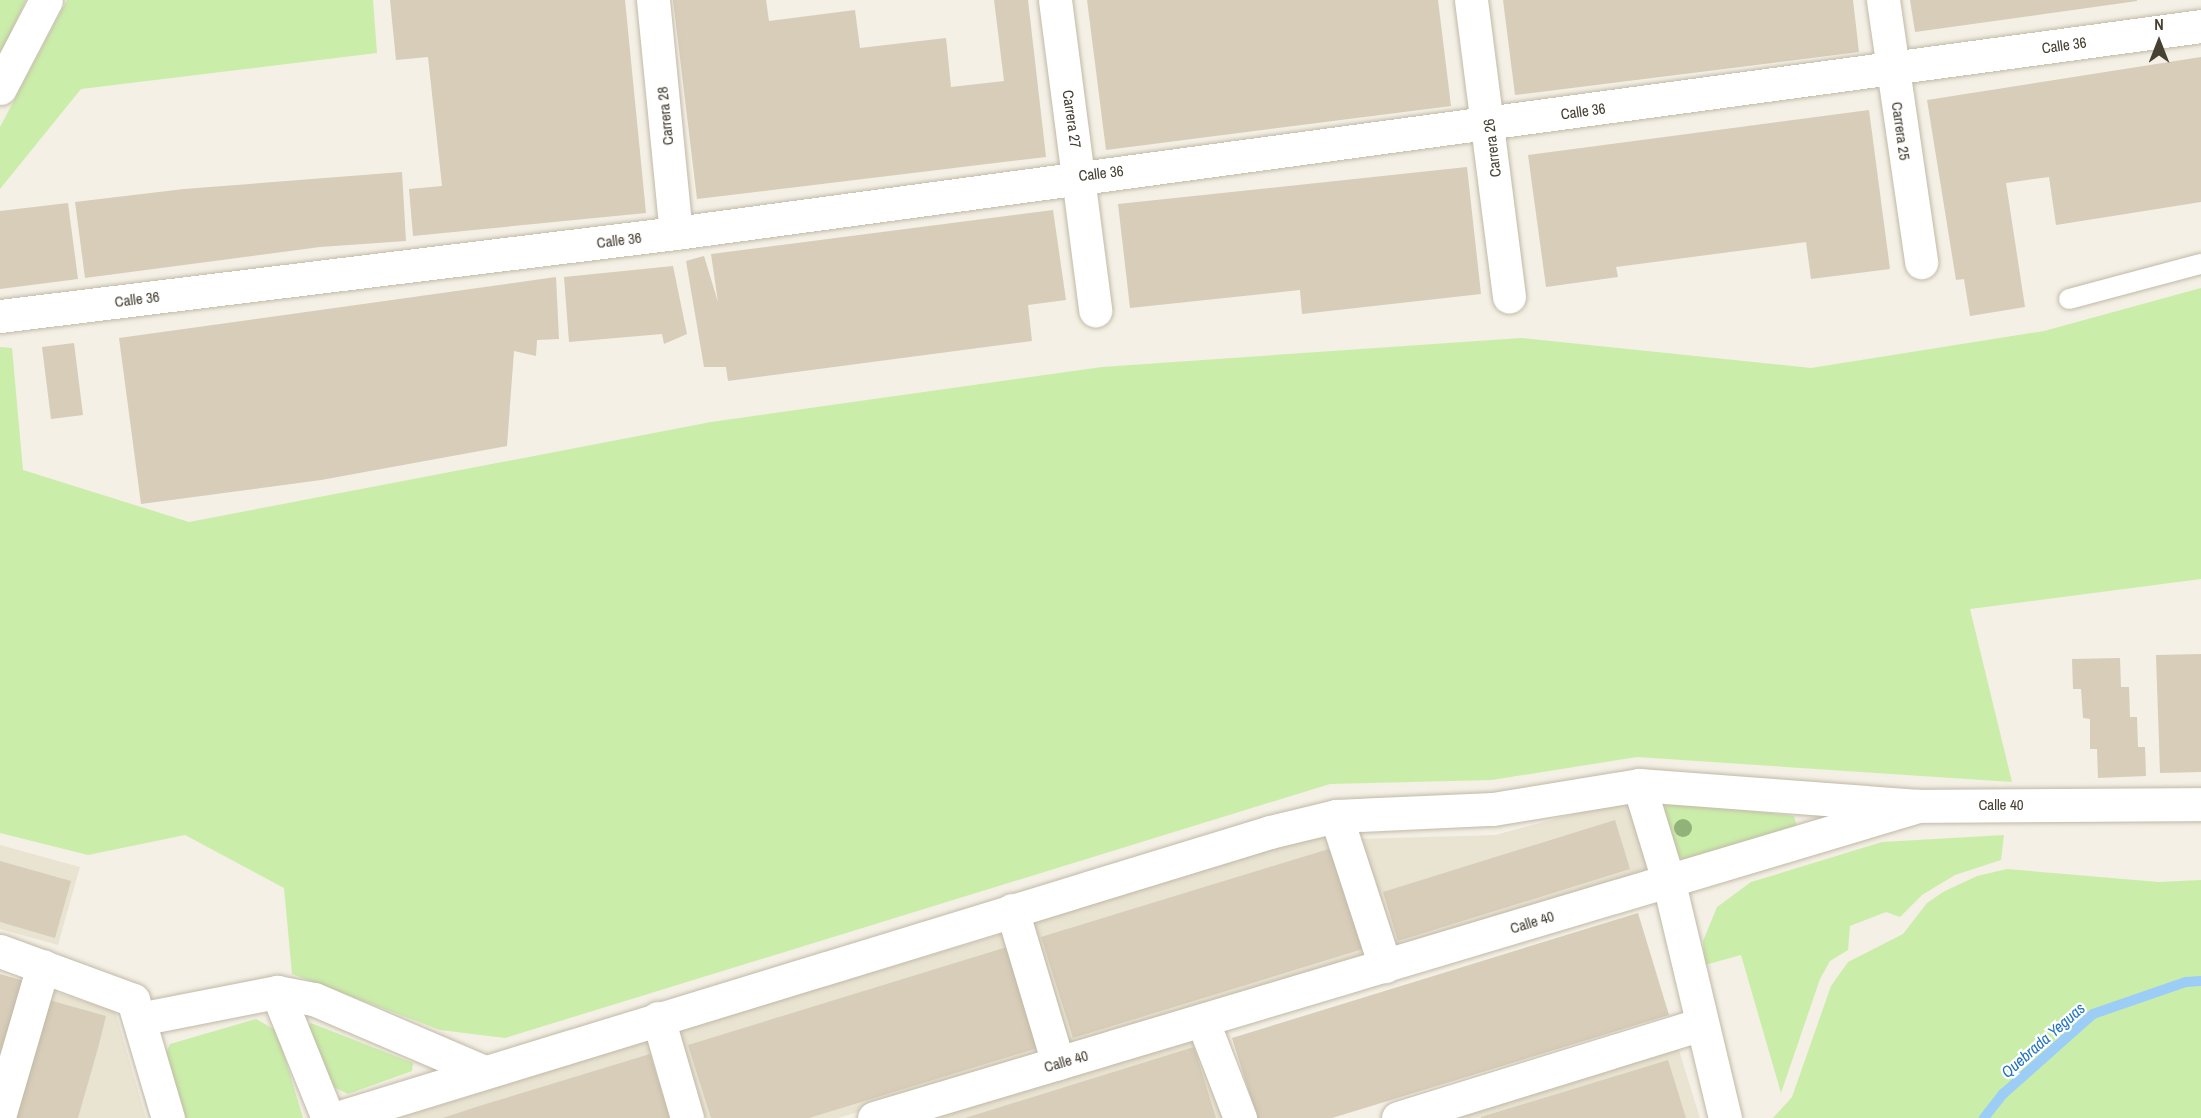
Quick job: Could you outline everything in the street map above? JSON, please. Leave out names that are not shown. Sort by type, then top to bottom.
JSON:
[{"type":"street","points":[[0,88],[46,0]]},
{"type":"street","name":"Carrera 28","points":[[653,0],[676,233]]},
{"type":"street","name":"Carrera 27","points":[[1055,0],[1080,176],[1095,310]]},
{"type":"street","name":"Carrera 26","points":[[1471,0],[1489,124],[1509,297]]},
{"type":"street","name":"Carrera 25","points":[[1883,0],[1921,262]]},
{"type":"street","name":"Calle 36","points":[[0,316],[676,233],[1080,176],[1489,124],[2201,26]]},
{"type":"street","points":[[337,1118],[1270,832],[1336,816],[1493,809],[1639,784],[1918,806]]},
{"type":"street","points":[[1639,784],[1669,883],[1725,1118]]},
{"type":"street","name":"Calle 40","points":[[874,1118],[1669,883],[1918,806],[2201,804]]},
{"type":"street","points":[[1336,816],[1385,966]]},
{"type":"street","points":[[1012,910],[1058,1064]]},
{"type":"street","points":[[0,951],[133,1000],[168,1118]]},
{"type":"street","points":[[0,1113],[43,966]]},
{"type":"street","points":[[139,1019],[277,992],[314,999],[483,1072]]},
{"type":"street","points":[[277,992],[328,1118]]},
{"type":"street","points":[[658,1018],[687,1118]]},
{"type":"street","points":[[1203,1022],[1240,1118]]},
{"type":"street","points":[[1398,1118],[1702,1024]]},
{"type":"lane","points":[[2070,299],[2201,264]]},
{"type":"shaded area","points":[[1628,800],[1654,874],[1390,954],[1357,839],[1495,835]]},
{"type":"shaded area","points":[[1334,830],[1373,956],[1067,1050],[1028,923]]},
{"type":"shaded area","points":[[0,845],[80,867],[58,945],[0,929]]},
{"type":"shaded area","points":[[1012,931],[1049,1055],[838,1118],[702,1118],[675,1031]]},
{"type":"shaded area","points":[[48,990],[115,1011],[146,1118],[10,1118]]},
{"type":"shaded area","points":[[1198,1034],[1231,1118],[917,1118]]},
{"type":"shaded area","points":[[653,1039],[678,1118],[399,1118]]},
{"type":"shaded area","points":[[1677,1044],[1700,1118],[1434,1118]]},
{"type":"green space","points":[[0,0],[26,0],[0,56]]},
{"type":"green space","points":[[67,0],[373,0],[377,53],[81,89],[0,189],[0,127]]},
{"type":"green space","points":[[2201,288],[2201,579],[1970,609],[2012,782],[1637,757],[1492,780],[1330,784],[505,1038],[440,1030],[292,974],[284,888],[185,835],[88,855],[0,833],[0,347],[12,348],[23,470],[189,522],[711,422],[1102,367],[1521,338],[1811,368],[2044,331]]},
{"type":"green space","points":[[1671,801],[1794,816],[1797,827],[1686,860],[1675,855],[1662,809]]},
{"type":"green space","points":[[2004,835],[2001,860],[1955,875],[1922,895],[1900,917],[1886,912],[1850,926],[1848,950],[1830,961],[1820,979],[1781,1093],[1741,955],[1705,965],[1703,941],[1717,907],[1751,882],[1882,842]]},
{"type":"green space","points":[[2007,869],[2159,882],[2201,880],[2201,1118],[1773,1118],[1792,1097],[1831,986],[1848,962],[1903,934],[1927,903],[1943,892],[1977,876]]},
{"type":"green space","points":[[256,1019],[277,1031],[303,1118],[184,1118],[165,1055],[170,1044]]},
{"type":"green space","points":[[311,1023],[413,1063],[412,1071],[348,1094],[327,1084],[306,1031]]},
{"type":"building","points":[[390,0],[625,0],[646,213],[413,236],[409,189],[442,186],[428,57],[396,60]]},
{"type":"building","points":[[673,0],[766,0],[769,21],[855,10],[860,48],[946,38],[951,87],[1004,81],[994,0],[1028,0],[1046,157],[697,199]]},
{"type":"building","points":[[1087,0],[1438,0],[1451,106],[1106,150]]},
{"type":"building","points":[[1503,0],[1853,0],[1859,52],[1515,95]]},
{"type":"building","points":[[1910,0],[2137,0],[2137,1],[1915,32]]},
{"type":"building","points":[[2201,57],[2201,202],[2056,225],[2049,177],[2006,183],[2025,307],[1970,316],[1964,279],[1956,280],[1927,100]]},
{"type":"building","points":[[1869,110],[1890,269],[1811,279],[1806,242],[1616,267],[1618,277],[1546,287],[1528,155]]},
{"type":"building","points":[[1467,167],[1481,294],[1302,314],[1300,290],[1130,308],[1118,204]]},
{"type":"building","points":[[402,172],[406,241],[320,247],[85,278],[75,202],[184,189]]},
{"type":"building","points":[[68,203],[78,279],[0,289],[0,211]]},
{"type":"building","points":[[1053,210],[1066,300],[1028,305],[1032,341],[728,381],[726,367],[704,367],[686,261],[704,256],[718,302],[711,254]]},
{"type":"building","points":[[673,266],[687,334],[664,344],[662,334],[569,342],[564,277]]},
{"type":"building","points":[[556,277],[559,339],[537,340],[536,356],[514,351],[507,446],[321,480],[141,504],[119,338]]},
{"type":"building","points":[[74,343],[83,415],[51,419],[42,347]]},
{"type":"building","points":[[2201,654],[2201,772],[2160,773],[2156,655]]},
{"type":"building","points":[[2120,658],[2121,687],[2129,687],[2130,717],[2137,717],[2138,747],[2145,747],[2146,776],[2098,778],[2097,749],[2090,749],[2090,719],[2083,718],[2081,689],[2073,689],[2072,659]]},
{"type":"building","points":[[1615,820],[1630,869],[1398,941],[1383,892]]},
{"type":"building","points":[[1332,848],[1363,949],[1073,1038],[1041,937]]},
{"type":"building","points":[[0,861],[71,881],[55,938],[0,922]]},
{"type":"building","points":[[1638,913],[1669,1015],[1332,1118],[1257,1118],[1232,1038]]},
{"type":"building","points":[[1007,947],[1038,1048],[809,1118],[711,1118],[688,1045]]},
{"type":"building","points":[[0,974],[28,982],[0,1077]]},
{"type":"building","points":[[49,1000],[106,1016],[98,1048],[78,1118],[16,1118]]},
{"type":"building","points":[[1194,1047],[1216,1118],[965,1118],[1107,1074]]},
{"type":"building","points":[[650,1054],[670,1118],[443,1118],[476,1107]]},
{"type":"building","points":[[1668,1060],[1686,1118],[1481,1118],[1481,1117]]},
{"type":"waterway","name":"Quebrada Yeguas","points":[[1984,1118],[2003,1094],[2093,1014],[2186,982],[2201,981]]}]
